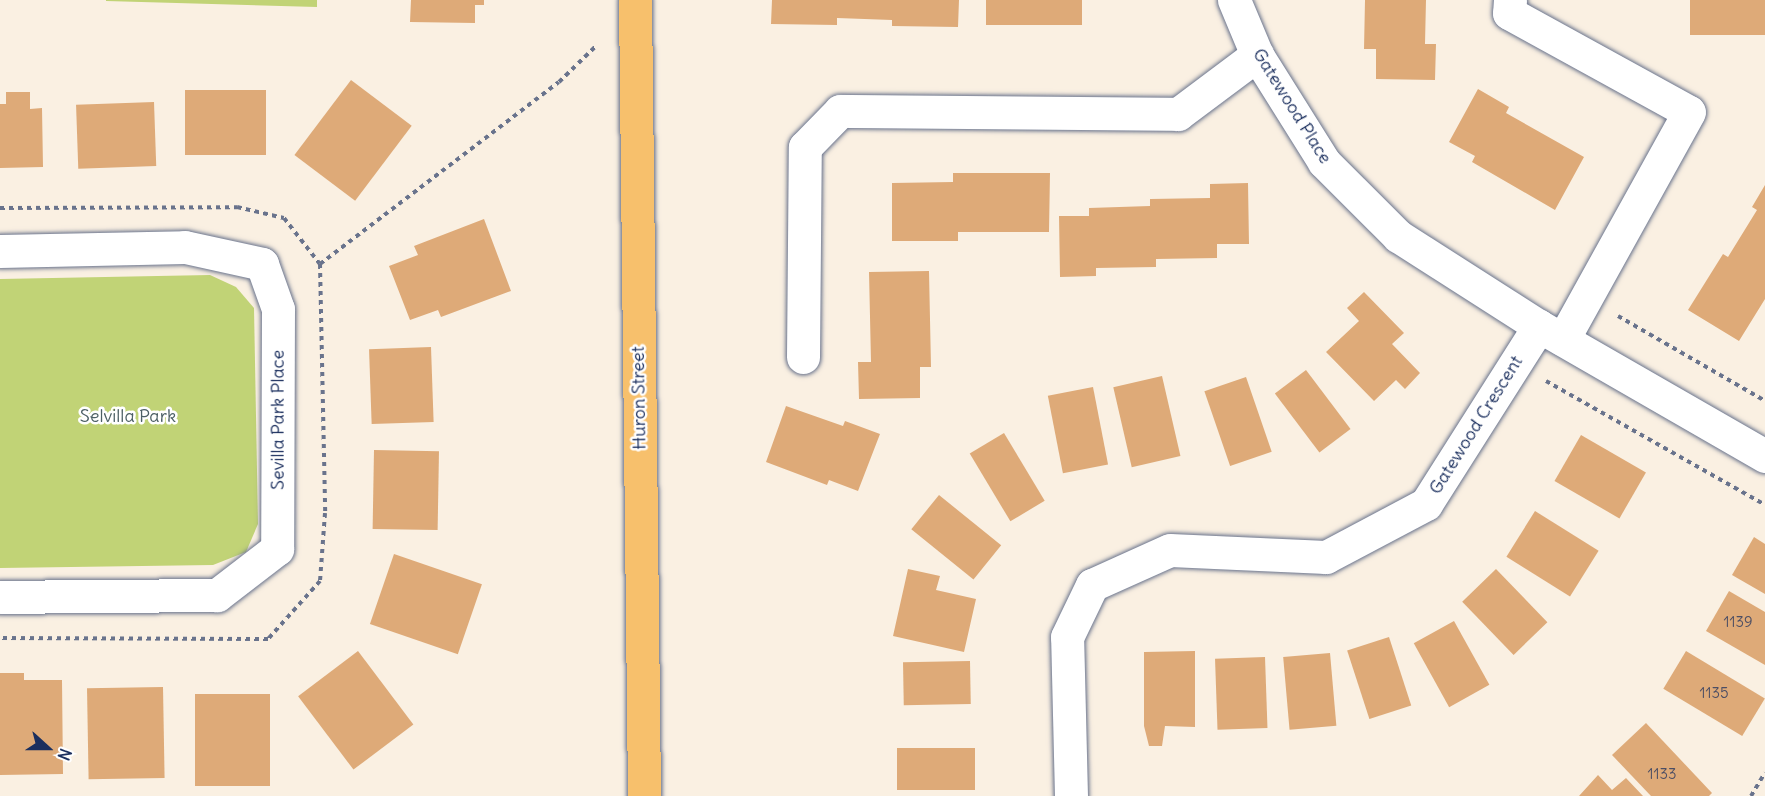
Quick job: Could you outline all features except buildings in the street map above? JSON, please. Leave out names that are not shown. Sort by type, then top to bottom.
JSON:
[{"type":"main road","name":"Huron Street","points":[[635,0],[644,796]]},
{"type":"street","name":"Gatewood Place","points":[[1234,0],[1257,55],[1324,162],[1398,236],[1551,332]]},
{"type":"street","name":"Gatewood Crescent","points":[[1071,796],[1067,637],[1092,585],[1170,550],[1326,557],[1426,504],[1551,332],[1689,112],[1509,13],[1510,0]]},
{"type":"street","points":[[803,357],[805,147],[840,111],[1178,114],[1257,55]]},
{"type":"street","name":"Sevilla Park Place","points":[[0,251],[185,247],[261,264],[278,309],[277,549],[216,595],[0,597]]},
{"type":"street","points":[[1551,332],[1765,456]]},
{"type":"path","points":[[320,264],[559,82],[597,45]]},
{"type":"path","points":[[0,208],[237,207],[284,218],[320,264],[325,513],[320,581],[268,639],[0,638]]},
{"type":"path","points":[[1607,310],[1765,401]]},
{"type":"path","points":[[1539,377],[1765,505]]},
{"type":"path","points":[[1751,796],[1765,773]]},
{"type":"green space","points":[[317,0],[317,7],[106,1]]},
{"type":"green space","name":"Selvilla Park","points":[[210,275],[236,287],[254,308],[258,524],[246,552],[213,565],[0,568],[0,279]]}]
